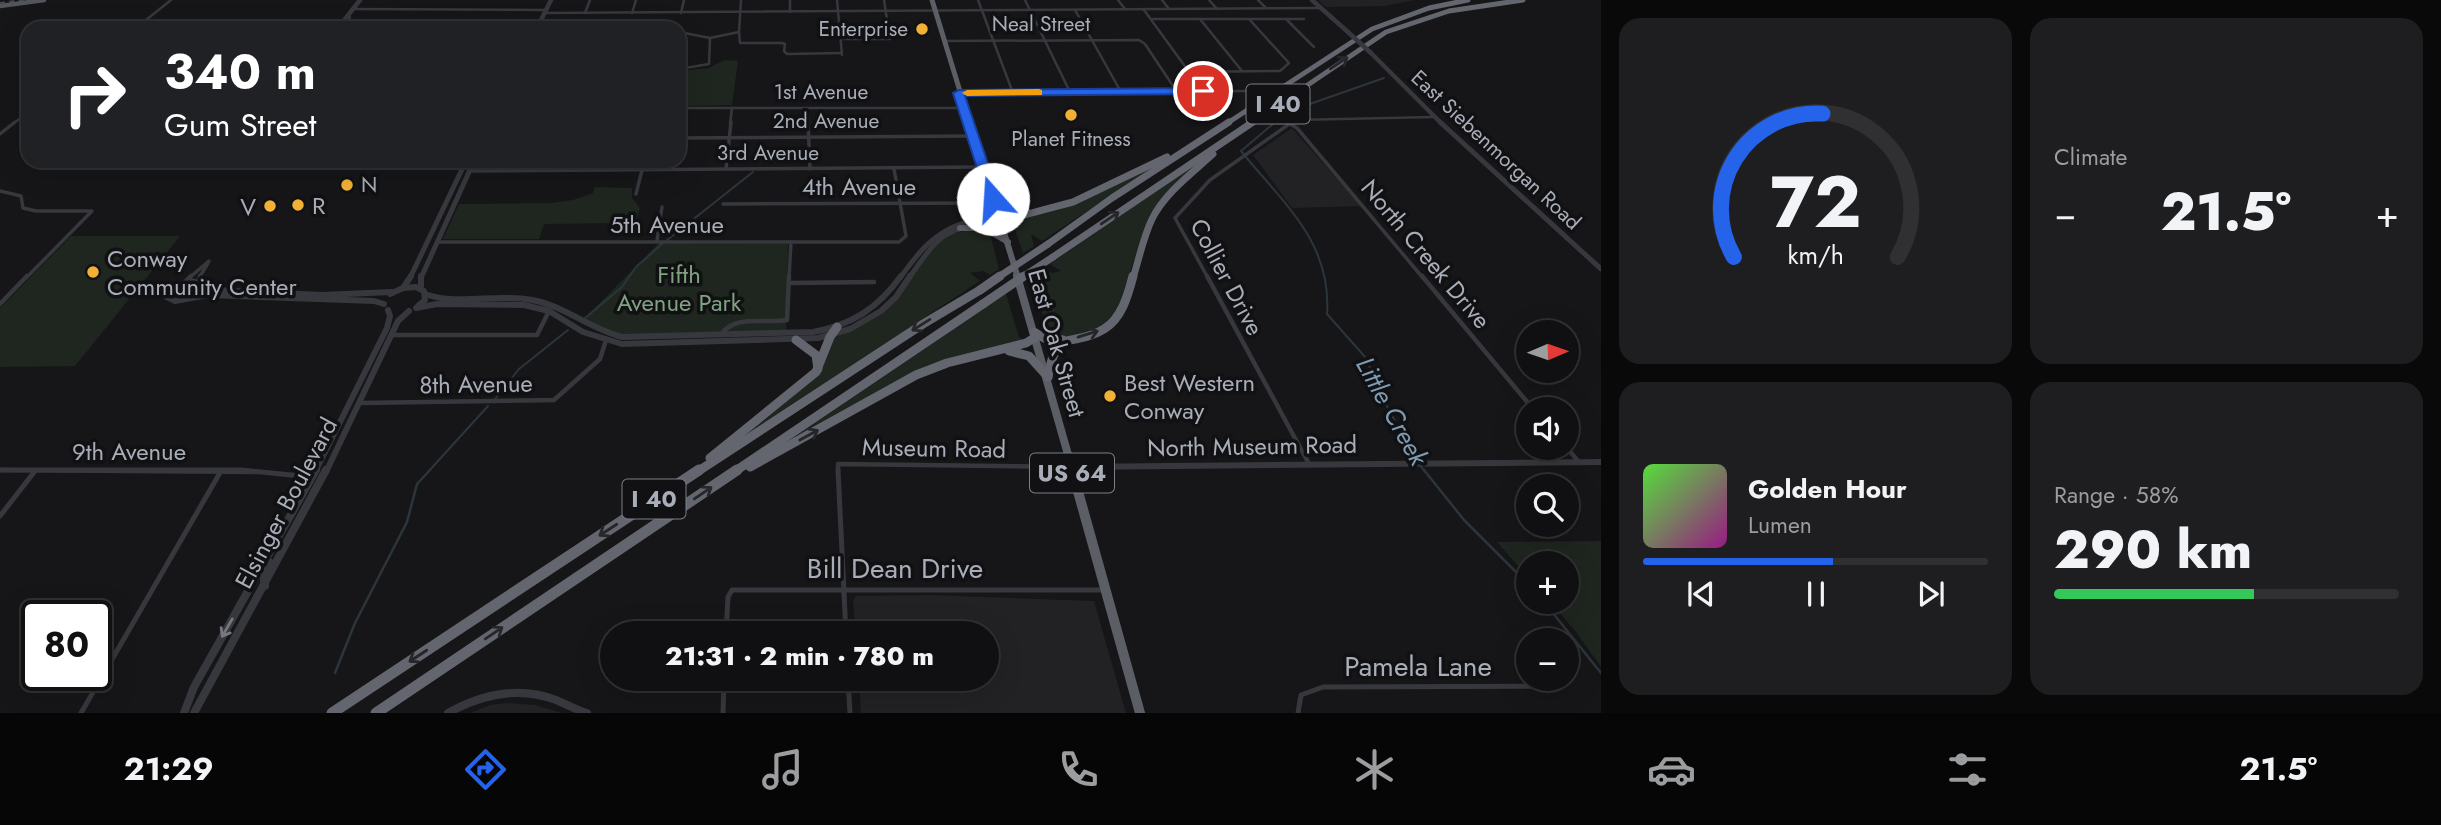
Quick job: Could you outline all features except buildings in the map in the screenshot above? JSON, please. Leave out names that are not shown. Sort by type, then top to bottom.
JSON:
[{"type":"highway","name":"US 64","points":[[932,0],[963,108]]},
{"type":"highway","name":"I 40","points":[[332,713],[676,485],[923,324],[980,290],[1112,198],[1372,29],[1418,11],[1468,0]]},
{"type":"highway","name":"I 40","points":[[376,713],[1386,32],[1449,10],[1523,0]]},
{"type":"highway","name":"East Oak Street","points":[[963,108],[1008,242],[1048,377],[1104,590],[1140,713]]},
{"type":"highway","points":[[1048,377],[1051,354],[1058,344],[1099,331],[1115,319],[1122,308],[1153,216],[1230,137]]},
{"type":"highway","points":[[1000,219],[1079,200],[1203,139]]},
{"type":"highway","points":[[971,222],[983,215],[994,201],[1013,209],[1038,211]]},
{"type":"highway","points":[[960,228],[984,228],[1008,242]]},
{"type":"highway","points":[[676,485],[816,372],[826,356],[829,335],[837,327]]},
{"type":"highway","points":[[727,477],[761,462],[936,366],[1026,344],[1035,335],[1065,340]]},
{"type":"highway","points":[[796,340],[816,354],[819,364],[816,372]]},
{"type":"highway","points":[[980,355],[1023,352],[1038,363],[1048,377]]},
{"type":"main road","points":[[0,6],[44,0]]},
{"type":"street","points":[[145,21],[171,0]]},
{"type":"street","points":[[345,21],[360,0]]},
{"type":"street","points":[[540,21],[551,0]]},
{"type":"street","points":[[585,13],[590,0]]},
{"type":"street","points":[[632,13],[636,0]]},
{"type":"street","points":[[681,13],[684,0]]},
{"type":"street","points":[[741,0],[738,32],[740,43],[783,43],[787,54],[842,54],[837,0]]},
{"type":"street","points":[[790,0],[790,12]]},
{"type":"street","points":[[841,39],[890,39],[884,0]]},
{"type":"street","points":[[978,0],[1013,93]]},
{"type":"street","points":[[1025,0],[1070,92]]},
{"type":"street","points":[[1118,0],[1125,9]]},
{"type":"street","points":[[1161,0],[1169,9]]},
{"type":"street","points":[[1209,0],[1217,9]]},
{"type":"street","points":[[1258,0],[1267,8]]},
{"type":"street","name":"East Siebenmorgan Road","points":[[1312,0],[1371,53],[1434,117],[1601,269]]},
{"type":"street","points":[[353,9],[740,13],[1321,8]]},
{"type":"street","points":[[1144,9],[1203,91]]},
{"type":"street","points":[[1074,10],[1121,92]]},
{"type":"street","points":[[1151,19],[1304,19]]},
{"type":"street","points":[[1200,19],[1243,72]]},
{"type":"street","points":[[1189,72],[1280,71],[1289,63],[1249,19]]},
{"type":"street","points":[[1285,19],[1314,47]]},
{"type":"street","points":[[686,32],[710,38],[738,32]]},
{"type":"street","points":[[686,68],[709,64],[710,38]]},
{"type":"street","name":"Neal Street","points":[[943,41],[1139,40],[1145,44],[1177,92]]},
{"type":"street","points":[[959,93],[1252,91]]},
{"type":"street","name":"1st Avenue","points":[[686,108],[963,108]]},
{"type":"street","points":[[726,169],[732,108]]},
{"type":"street","points":[[808,108],[810,169]]},
{"type":"street","name":"Collier Drive","points":[[1309,465],[1176,221],[1176,216],[1210,180],[1290,124],[1304,118],[1434,117]]},
{"type":"street","points":[[0,134],[21,118]]},
{"type":"street","name":"North Creek Drive","points":[[1290,124],[1297,128],[1523,397]]},
{"type":"street","name":"2nd Avenue","points":[[686,138],[972,136]]},
{"type":"street","name":"3rd Avenue","points":[[470,171],[983,167]]},
{"type":"street","points":[[403,288],[409,281],[464,168]]},
{"type":"street","name":"Elsinger Boulevard","points":[[194,713],[323,477],[399,318],[425,300],[421,275],[471,168]]},
{"type":"street","points":[[894,169],[901,203]]},
{"type":"street","points":[[636,194],[642,170]]},
{"type":"street","points":[[0,191],[21,196],[23,208],[36,211],[92,211],[0,304]]},
{"type":"street","name":"4th Avenue","points":[[723,204],[994,201]]},
{"type":"street","name":"5th Avenue","points":[[436,243],[899,242],[906,236],[901,203]]},
{"type":"street","points":[[659,241],[662,208]]},
{"type":"street","points":[[185,282],[202,286],[322,295],[391,292],[403,288],[423,291],[439,299],[534,300],[560,309],[594,330],[622,337],[799,334],[837,327],[856,319],[878,304],[930,238],[946,228],[1000,219]]},
{"type":"street","points":[[202,286],[199,278],[209,261],[185,282],[175,286],[129,291],[168,295],[175,301],[194,296],[374,301],[386,307],[413,309],[437,304],[517,304],[549,311],[579,331],[606,341],[630,344],[796,340],[829,335],[859,325],[887,306],[933,244],[944,234],[1000,219]]},
{"type":"street","points":[[720,334],[726,326],[734,322],[787,320],[791,242]]},
{"type":"street","points":[[791,283],[874,282]]},
{"type":"street","points":[[168,295],[175,286]]},
{"type":"street","points":[[194,296],[202,286]]},
{"type":"street","name":"Elsinger Boulevard","points":[[184,713],[194,687],[282,531],[387,328],[390,316],[386,307],[391,292]]},
{"type":"street","points":[[391,335],[537,335],[549,311]]},
{"type":"street","name":"8th Avenue","points":[[359,403],[554,400],[600,359],[606,341]]},
{"type":"street","name":"North Museum Road","points":[[1071,467],[1601,462]]},
{"type":"street","name":"Museum Road","points":[[844,589],[838,464],[1071,467]]},
{"type":"street","name":"9th Avenue","points":[[81,713],[222,470]]},
{"type":"street","name":"9th Avenue","points":[[0,471],[222,470],[266,472],[292,478],[311,477]]},
{"type":"street","points":[[0,516],[36,471]]},
{"type":"street","points":[[311,477],[323,477]]},
{"type":"street","points":[[265,586],[263,573],[279,543],[282,531]]},
{"type":"street","points":[[844,589],[845,621]]},
{"type":"street","name":"Bill Dean Drive","points":[[727,621],[728,597],[732,590],[1104,590]]},
{"type":"street","name":"Pamela Lane","points":[[1298,713],[1301,695],[1323,687],[1516,686]]},
{"type":"street","points":[[723,713],[724,691]]},
{"type":"street","points":[[849,691],[850,713]]},
{"type":"street","points":[[448,713],[484,696],[516,693],[543,696],[587,713]]},
{"type":"shaded area","points":[[1318,0],[1416,0],[1384,6],[1326,7]]},
{"type":"shaded area","points":[[1292,128],[1361,206],[1292,208],[1253,155]]},
{"type":"shaded area","points":[[931,595],[1094,601],[1126,713],[861,713],[860,691],[999,691],[999,621],[855,621],[853,601],[856,596]]},
{"type":"shaded area","points":[[490,705],[535,705],[562,713],[470,713]]},
{"type":"green space","points":[[725,60],[738,61],[732,105],[686,106],[686,70],[709,68]]},
{"type":"green space","points":[[1206,157],[1161,200],[1149,216],[1118,308],[1112,316],[1088,332],[1069,337],[1050,337],[1030,277],[1043,269],[1052,273],[1061,271],[1050,264]]},
{"type":"green space","points":[[1164,160],[1042,241],[1031,234],[1034,246],[1023,253],[1012,220],[1076,204]]},
{"type":"green space","points":[[595,187],[632,188],[632,198],[640,208],[635,226],[621,223],[544,224],[539,239],[443,239],[459,204],[551,203],[573,200],[593,193]]},
{"type":"green space","points":[[978,228],[991,238],[999,269],[990,275],[983,271],[970,273],[980,281],[734,442],[823,364],[830,342],[835,336],[876,317],[937,244],[952,234]]},
{"type":"green space","name":"Conway Community Center","points":[[71,236],[180,236],[75,366],[0,367],[0,308]]},
{"type":"green space","name":"Fifth Avenue Park","points":[[659,243],[788,244],[786,331],[631,335],[613,333],[583,320]]},
{"type":"green space","points":[[1006,294],[1019,337],[1023,340],[926,366],[801,436],[799,434]]},
{"type":"green space","points":[[1601,541],[1601,667],[1579,636],[1579,628],[1573,628],[1560,614],[1579,614],[1579,551],[1516,551],[1516,563],[1497,542]]},
{"type":"waterway","name":"Little Creek","points":[[1384,78],[1287,112],[1241,151],[1288,206],[1313,244],[1322,265],[1327,314],[1366,358],[1383,399],[1417,461]]},
{"type":"waterway","points":[[667,240],[753,172]]},
{"type":"waterway","points":[[585,318],[622,287],[636,267],[663,243]]},
{"type":"waterway","points":[[495,399],[519,369],[568,330]]},
{"type":"waterway","points":[[428,472],[488,406]]},
{"type":"waterway","name":"Little Creek","points":[[1420,465],[1425,472]]},
{"type":"waterway","points":[[335,673],[355,623],[407,522],[417,484],[430,470]]},
{"type":"waterway","name":"Little Creek","points":[[1424,470],[1464,520],[1516,572]]},
{"type":"waterway","name":"Little Creek","points":[[1554,614],[1601,673]]},
{"type":"railway","points":[[0,3],[24,0]]},
{"type":"slow traffic","points":[[967,93],[1039,92]]},
{"type":"place","name":"Enterprise","points":[[922,29]]},
{"type":"place","name":"Planet Fitness","points":[[1071,115]]},
{"type":"place","name":"N","points":[[347,185]]},
{"type":"place","name":"R","points":[[298,205]]},
{"type":"place","name":"V","points":[[270,206]]},
{"type":"place","name":"Conway Community Center","points":[[93,272]]},
{"type":"place","name":"Best Western Conway","points":[[1110,396]]},
{"type":"route","points":[[993,199],[959,93],[1203,91]]}]
